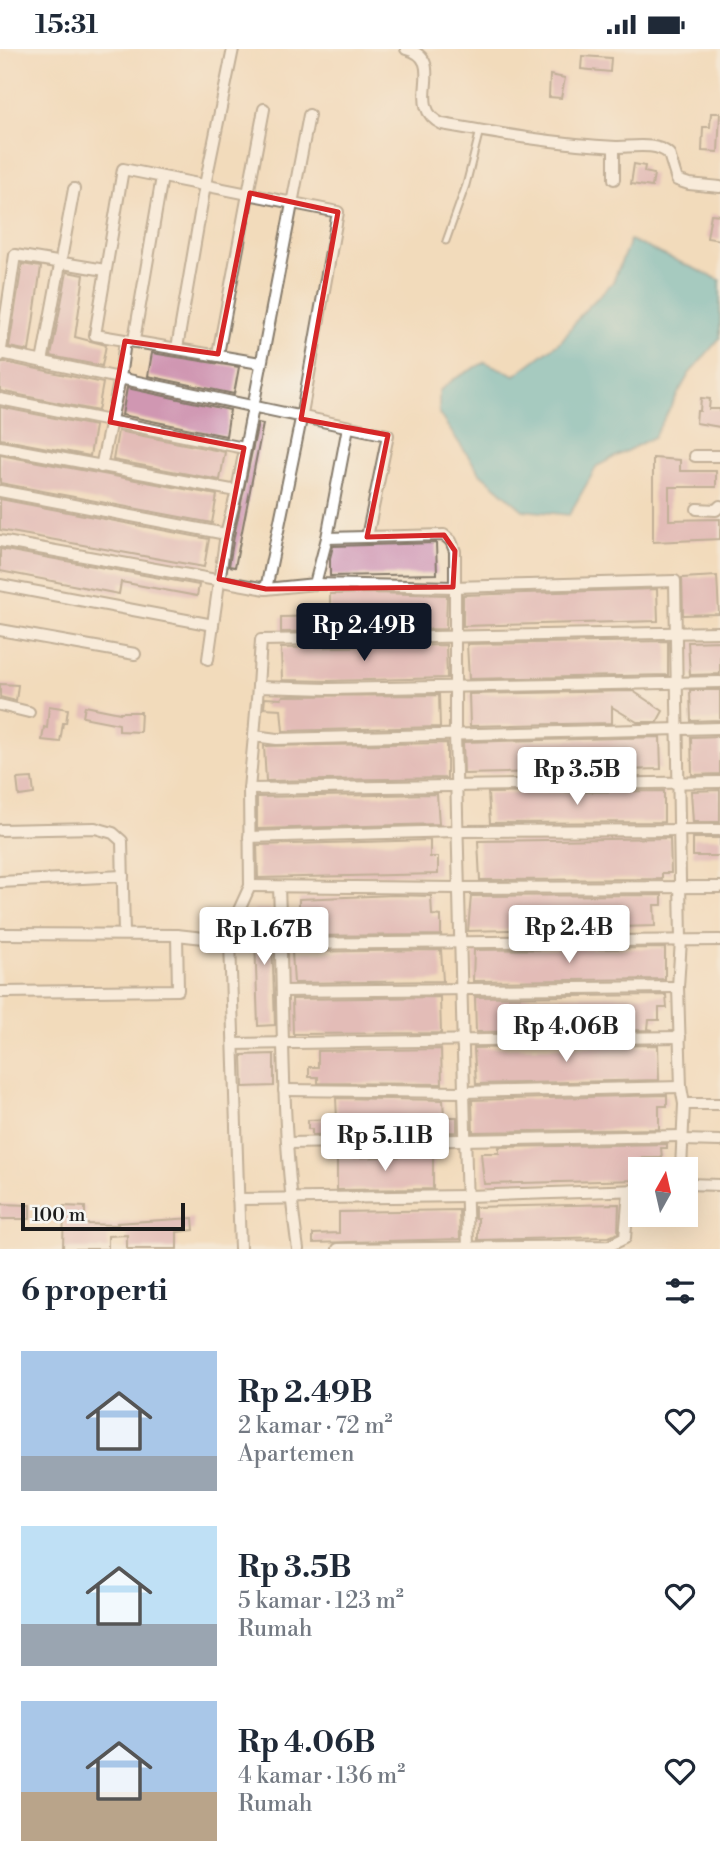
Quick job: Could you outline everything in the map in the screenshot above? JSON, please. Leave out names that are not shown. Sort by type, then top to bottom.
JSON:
[{"type":"street","points":[[177,348],[205,185],[233,49]]},
{"type":"street","points":[[406,49],[425,53],[427,113],[432,120],[480,131],[662,149],[669,154],[677,180],[720,187]]},
{"type":"street","points":[[218,355],[264,109]]},
{"type":"street","points":[[208,659],[226,534],[237,491],[309,115]]},
{"type":"street","points":[[614,146],[614,179]]},
{"type":"street","points":[[260,363],[95,335],[122,169],[338,212],[302,419],[266,589]]},
{"type":"street","points":[[101,467],[130,341],[162,177]]},
{"type":"street","points":[[42,362],[74,189]]},
{"type":"street","points":[[105,270],[15,255],[0,355],[388,435],[367,537]]},
{"type":"street","points":[[0,399],[244,448]]},
{"type":"street","points":[[315,585],[327,538],[348,427]]},
{"type":"street","points":[[0,447],[237,491]]},
{"type":"street","points":[[695,456],[720,456]]},
{"type":"street","points":[[0,491],[226,534]]},
{"type":"street","points":[[696,509],[716,510],[720,506]]},
{"type":"street","points":[[327,538],[444,535],[455,551],[455,734],[468,1248]]},
{"type":"street","points":[[0,541],[266,589],[315,585],[453,587],[675,581],[675,728],[681,940],[678,987],[681,1087],[684,1104],[681,1157]]},
{"type":"street","points":[[0,585],[213,625]]},
{"type":"street","points":[[0,630],[135,654]]},
{"type":"street","points":[[240,1249],[230,941],[234,921],[250,886],[249,789],[261,640],[720,632]]},
{"type":"street","points":[[258,687],[329,689],[720,682]]},
{"type":"street","points":[[0,705],[29,712]]},
{"type":"street","points":[[254,736],[277,739],[720,728]]},
{"type":"street","points":[[249,789],[720,782]]},
{"type":"street","points":[[0,829],[95,828],[113,832],[122,841],[124,934]]},
{"type":"street","points":[[249,837],[457,831],[720,831]]},
{"type":"street","points":[[0,881],[123,876]]},
{"type":"street","points":[[250,886],[720,887]]},
{"type":"street","points":[[279,887],[284,1090],[290,1198],[298,1249]]},
{"type":"street","points":[[0,934],[177,935],[230,941]]},
{"type":"street","points":[[0,992],[178,990],[177,935]]},
{"type":"street","points":[[281,944],[720,940]]},
{"type":"street","points":[[283,991],[678,987]]},
{"type":"street","points":[[234,1044],[680,1037]]},
{"type":"street","points":[[284,1090],[463,1092],[681,1087]]},
{"type":"street","points":[[684,1104],[720,1104]]},
{"type":"street","points":[[288,1143],[682,1138],[720,1141]]},
{"type":"street","points":[[698,1184],[720,1185]]},
{"type":"street","points":[[238,1199],[628,1191]]},
{"type":"street","points":[[338,1249],[609,1246],[625,1238],[628,1224]]},
{"type":"lane","points":[[446,241],[466,185],[480,131]]},
{"type":"highlighted area","points":[[250,193],[338,212],[301,419],[388,435],[367,537],[444,535],[455,551],[453,587],[266,589],[219,579],[244,448],[110,422],[125,341],[218,354]]},
{"type":"water","points":[[630,240],[720,280],[720,338],[689,374],[654,437],[597,466],[569,515],[523,510],[480,473],[439,414],[439,391],[454,379],[485,362],[515,375],[562,340],[582,313],[613,282]]},
{"type":"building","points":[[582,56],[611,58],[610,72],[581,69]]},
{"type":"building","points":[[550,75],[565,78],[561,98],[549,97]]},
{"type":"building","points":[[711,113],[720,113],[718,152],[702,151],[703,127],[710,127]]},
{"type":"building","points":[[634,164],[645,166],[644,172],[654,174],[652,187],[631,184]]},
{"type":"building","points":[[711,214],[720,215],[720,240],[707,238]]},
{"type":"building","points":[[22,264],[41,267],[29,351],[9,347]]},
{"type":"building","points":[[67,272],[84,275],[75,337],[106,345],[102,366],[51,356]]},
{"type":"building","points":[[152,353],[239,367],[234,394],[148,376]]},
{"type":"building","points":[[5,362],[103,383],[98,411],[0,391],[0,364]]},
{"type":"building","points":[[127,388],[230,410],[226,436],[122,415]]},
{"type":"building","points":[[701,398],[710,399],[709,409],[720,409],[720,427],[696,423]]},
{"type":"building","points":[[0,407],[95,426],[90,456],[0,439]]},
{"type":"building","points":[[258,423],[263,424],[235,567],[229,566],[234,536]]},
{"type":"building","points":[[118,431],[225,452],[220,480],[113,460]]},
{"type":"building","points":[[0,455],[217,495],[212,523],[0,483]]},
{"type":"building","points":[[653,458],[680,460],[680,471],[716,471],[716,487],[669,487],[669,520],[720,519],[720,539],[653,542]]},
{"type":"building","points":[[0,499],[209,539],[204,567],[0,530]]},
{"type":"building","points":[[436,543],[437,574],[330,576],[333,546]]},
{"type":"building","points":[[0,549],[199,585],[197,596],[121,582],[119,594],[0,571]]},
{"type":"building","points":[[717,576],[719,614],[683,615],[682,578]]},
{"type":"building","points":[[657,589],[658,621],[463,626],[463,595]]},
{"type":"building","points":[[330,594],[447,595],[446,629],[281,632],[281,617],[330,616]]},
{"type":"building","points":[[668,641],[668,675],[469,679],[467,644]]},
{"type":"building","points":[[720,641],[720,674],[690,675],[688,642]]},
{"type":"building","points":[[446,645],[447,678],[282,680],[281,648]]},
{"type":"building","points":[[0,684],[18,685],[16,701],[0,697]]},
{"type":"building","points":[[690,690],[720,690],[720,720],[691,721]]},
{"type":"building","points":[[633,691],[663,711],[657,722],[637,722],[612,707],[612,723],[470,726],[469,694]]},
{"type":"building","points":[[439,695],[440,727],[283,731],[281,709],[264,708],[265,698],[281,699],[283,696]]},
{"type":"building","points":[[49,706],[68,709],[60,742],[42,740],[44,727],[47,728]]},
{"type":"building","points":[[85,706],[120,713],[141,712],[140,732],[119,731],[119,724],[83,717]]},
{"type":"building","points":[[720,736],[720,774],[692,775],[691,737]]},
{"type":"building","points":[[660,737],[661,769],[464,774],[463,742]]},
{"type":"building","points":[[447,743],[447,778],[266,781],[264,746]]},
{"type":"building","points":[[32,778],[34,794],[19,796],[17,779]]},
{"type":"building","points":[[720,790],[720,822],[693,822],[691,791]]},
{"type":"building","points":[[664,791],[664,822],[490,823],[488,793]]},
{"type":"building","points":[[437,794],[439,824],[257,829],[257,797]]},
{"type":"building","points":[[670,838],[671,873],[662,873],[662,879],[480,880],[478,841]]},
{"type":"building","points":[[693,838],[720,838],[720,856],[693,856]]},
{"type":"building","points":[[430,840],[430,857],[438,857],[438,874],[258,878],[257,845]]},
{"type":"building","points":[[662,895],[662,905],[654,905],[655,926],[468,931],[471,896]]},
{"type":"building","points":[[431,896],[432,915],[441,916],[441,935],[292,936],[292,920],[299,920],[299,899]]},
{"type":"building","points":[[254,909],[271,909],[275,1025],[258,1026]]},
{"type":"building","points":[[665,948],[665,979],[473,981],[474,950]]},
{"type":"building","points":[[441,950],[443,981],[294,983],[292,952]]},
{"type":"building","points":[[666,995],[667,1008],[659,1008],[659,1020],[649,1020],[648,1029],[653,1030],[476,1032],[475,997]]},
{"type":"building","points":[[440,997],[441,1033],[293,1034],[292,999]]},
{"type":"building","points":[[658,1045],[659,1080],[476,1084],[474,1048]]},
{"type":"building","points":[[441,1049],[442,1084],[318,1083],[318,1077],[309,1077],[309,1067],[318,1067],[318,1051]]},
{"type":"building","points":[[274,1054],[274,1086],[243,1087],[242,1055]]},
{"type":"building","points":[[667,1095],[667,1106],[659,1106],[659,1129],[473,1132],[472,1100]]},
{"type":"building","points":[[336,1098],[443,1100],[444,1117],[457,1117],[457,1132],[312,1135],[312,1129],[308,1129],[308,1120],[337,1119]]},
{"type":"building","points":[[667,1144],[667,1148],[661,1148],[662,1157],[628,1157],[628,1180],[484,1184],[481,1153],[499,1153],[499,1147]]},
{"type":"building","points":[[433,1156],[433,1189],[337,1190],[337,1158]]},
{"type":"building","points":[[0,1204],[30,1205],[30,1219],[0,1219]]},
{"type":"building","points":[[619,1204],[618,1233],[609,1237],[478,1240],[475,1207]]},
{"type":"building","points":[[64,1206],[85,1207],[85,1224],[118,1225],[117,1223],[193,1218],[194,1230],[177,1232],[177,1249],[127,1249],[127,1235],[108,1236],[108,1249],[63,1249]]},
{"type":"building","points":[[459,1210],[460,1239],[313,1243],[313,1234],[339,1233],[339,1212]]}]
